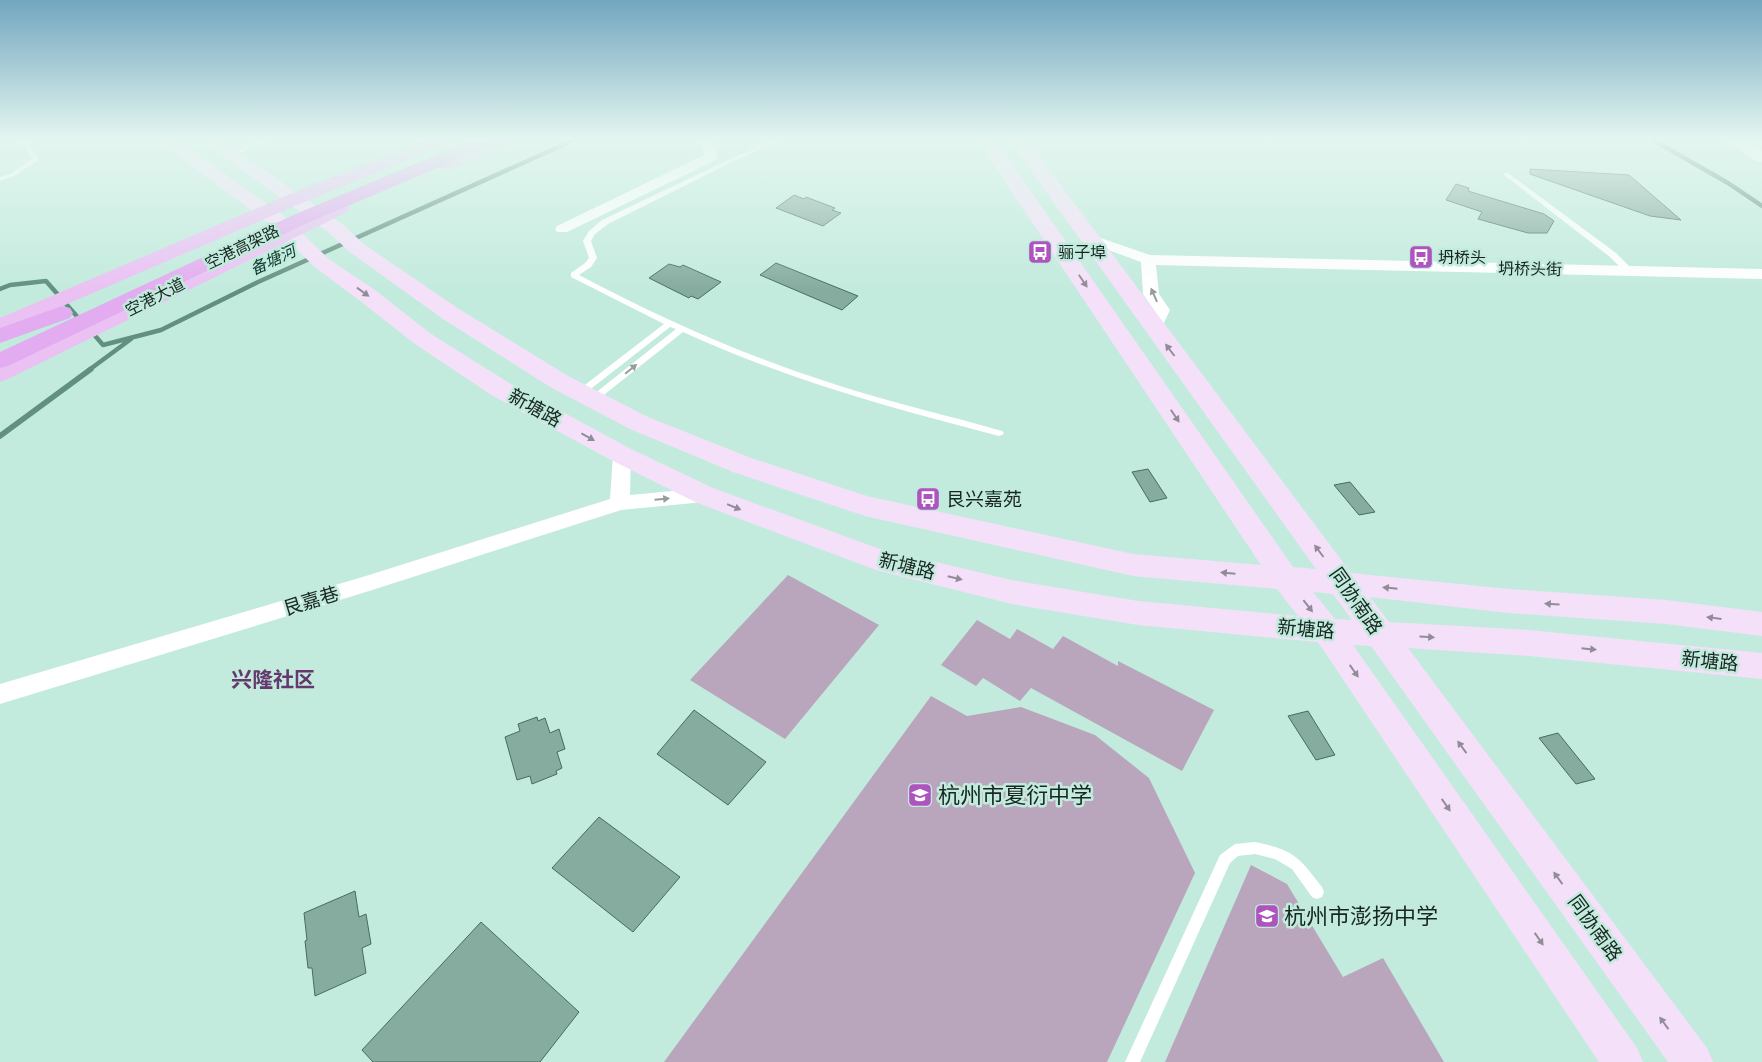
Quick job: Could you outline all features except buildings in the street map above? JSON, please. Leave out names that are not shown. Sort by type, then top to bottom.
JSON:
[{"type":"highway","name":"空港高架路","points":[[0,343],[62,303],[338,190]]},
{"type":"highway","name":"空港高架路","points":[[0,361],[93,325],[298,220],[370,190]]},
{"type":"highway","points":[[0,336],[62,303]]},
{"type":"highway","points":[[0,368],[93,325]]},
{"type":"main road","name":"新塘路","points":[[234,190],[289,231],[316,258],[423,339],[502,390],[622,455],[704,495],[876,559],[1012,592],[1138,613],[1327,631],[1529,644],[1762,666]]},
{"type":"main road","name":"新塘路","points":[[280,190],[451,314],[586,396],[639,423],[742,465],[865,506],[1133,565],[1343,583],[1508,601],[1666,612],[1762,624]]},
{"type":"main road","name":"空港大道","points":[[0,326],[62,303],[318,190]]},
{"type":"main road","name":"空港大道","points":[[0,374],[93,325],[289,231],[386,190]]},
{"type":"main road","points":[[1020,190],[1286,578],[1327,631],[1623,1062]]},
{"type":"main road","name":"同协南路","points":[[1054,190],[1693,1062]]},
{"type":"street","points":[[562,229],[644,190]]},
{"type":"street","name":"坍桥头街","points":[[1089,238],[1148,260],[1762,274]]},
{"type":"street","points":[[1148,260],[1151,294],[1162,310],[1154,327]]},
{"type":"street","points":[[620,503],[622,455]]},
{"type":"street","name":"艮嘉巷","points":[[0,694],[366,584],[620,503],[704,495]]},
{"type":"lane","points":[[671,190],[605,222],[592,233],[587,241],[593,258],[588,265],[574,276],[682,329],[809,379],[892,405],[999,433]]},
{"type":"lane","points":[[1527,190],[1614,255],[1629,272]]},
{"type":"lane","points":[[586,396],[670,323]]},
{"type":"lane","points":[[586,396],[682,329]]},
{"type":"lane","points":[[1132,1062],[1225,859],[1230,854],[1235,850],[1255,848],[1278,853],[1297,865],[1317,892]]},
{"type":"shaded area","points":[[788,575],[879,625],[785,739],[690,680]]},
{"type":"shaded area","points":[[977,620],[1010,639],[1017,629],[1053,649],[1063,636],[1118,666],[1118,661],[1214,710],[1182,771],[1031,688],[1020,701],[983,678],[976,686],[941,665]]},
{"type":"shaded area","points":[[931,696],[967,716],[1021,707],[1095,735],[1149,778],[1195,873],[1107,1062],[664,1062]]},
{"type":"shaded area","points":[[1251,865],[1287,884],[1343,977],[1383,958],[1444,1062],[1165,1062]]},
{"type":"waterway","name":"备塘河","points":[[91,331],[103,345],[161,330],[258,282],[464,190]]},
{"type":"waterway","points":[[1738,190],[1762,206]]},
{"type":"waterway","name":"备塘河","points":[[0,289],[10,285],[46,281],[81,321]]},
{"type":"waterway","points":[[89,370],[131,339]]},
{"type":"waterway","points":[[0,436],[91,369]]},
{"type":"place","name":"骊子埠","points":[[1040,252]]},
{"type":"place","name":"坍桥头","points":[[1421,257]]},
{"type":"place","name":"艮兴嘉苑","points":[[928,499]]},
{"type":"place","name":"杭州市夏衍中学","points":[[920,795]]},
{"type":"place","name":"杭州市澎扬中学","points":[[1267,916]]},
{"type":"district","name":"兴隆社区","points":[[273,679]]}]
